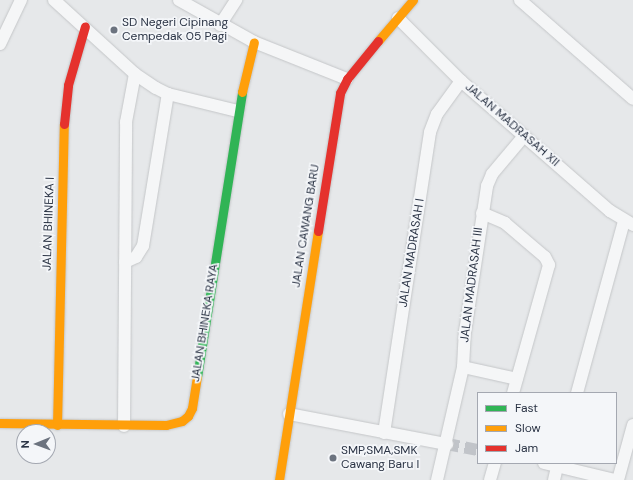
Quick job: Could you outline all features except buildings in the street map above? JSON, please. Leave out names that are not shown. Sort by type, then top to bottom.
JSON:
[{"type":"street","points":[[0,44],[21,0]]},
{"type":"street","points":[[54,0],[85,26],[135,74],[168,94],[238,111]]},
{"type":"street","points":[[180,0],[220,25],[254,42],[347,79]]},
{"type":"street","points":[[220,25],[236,0]]},
{"type":"street","name":"JALAN CAWANG BARU","points":[[279,480],[340,93],[347,79],[413,0]]},
{"type":"street","points":[[520,0],[633,99]]},
{"type":"street","name":"JALAN MADRASAH XII","points":[[398,18],[461,81],[628,223]]},
{"type":"street","name":"JALAN BHINEKA I","points":[[57,425],[64,111],[68,85],[85,26]]},
{"type":"street","name":"JALAN BHINEKA RAYA","points":[[0,423],[124,426],[166,425],[182,421],[192,408],[238,111],[254,42]]},
{"type":"street","points":[[124,426],[126,122],[135,74]]},
{"type":"street","name":"JALAN MADRASAH I","points":[[384,433],[430,132],[437,114],[461,81]]},
{"type":"street","points":[[125,262],[136,257],[143,246],[168,94]]},
{"type":"street","name":"JALAN MADRASAH III","points":[[437,480],[463,367],[482,213],[492,174],[524,136]]},
{"type":"street","points":[[482,213],[505,222],[541,253],[549,265],[513,392]]},
{"type":"street","points":[[577,392],[628,223]]},
{"type":"street","points":[[463,367],[517,379]]},
{"type":"street","points":[[289,414],[446,444]]},
{"type":"street","points":[[554,480],[558,464],[617,480],[633,425]]},
{"type":"street","points":[[490,480],[495,464]]},
{"type":"tunnel","points":[[447,444],[477,450]]},
{"type":"traffic: fast","points":[[197,377],[242,92]]},
{"type":"traffic: slow","points":[[378,41],[413,0]]},
{"type":"traffic: slow","points":[[242,92],[254,42]]},
{"type":"traffic: slow","points":[[57,425],[64,124]]},
{"type":"traffic: slow","points":[[279,480],[318,231]]},
{"type":"traffic: slow","points":[[0,423],[166,425],[182,421],[188,416],[192,408],[197,377]]},
{"type":"traffic: jam","points":[[64,124],[68,85],[85,26]]},
{"type":"traffic: jam","points":[[318,231],[340,93],[347,79],[378,41]]},
{"type":"place","name":"SD Negeri Cipinang Cempedak 05 Pagi","points":[[114,30]]},
{"type":"place","name":"SMP,SMA,SMK Cawang Baru I","points":[[333,458]]}]
